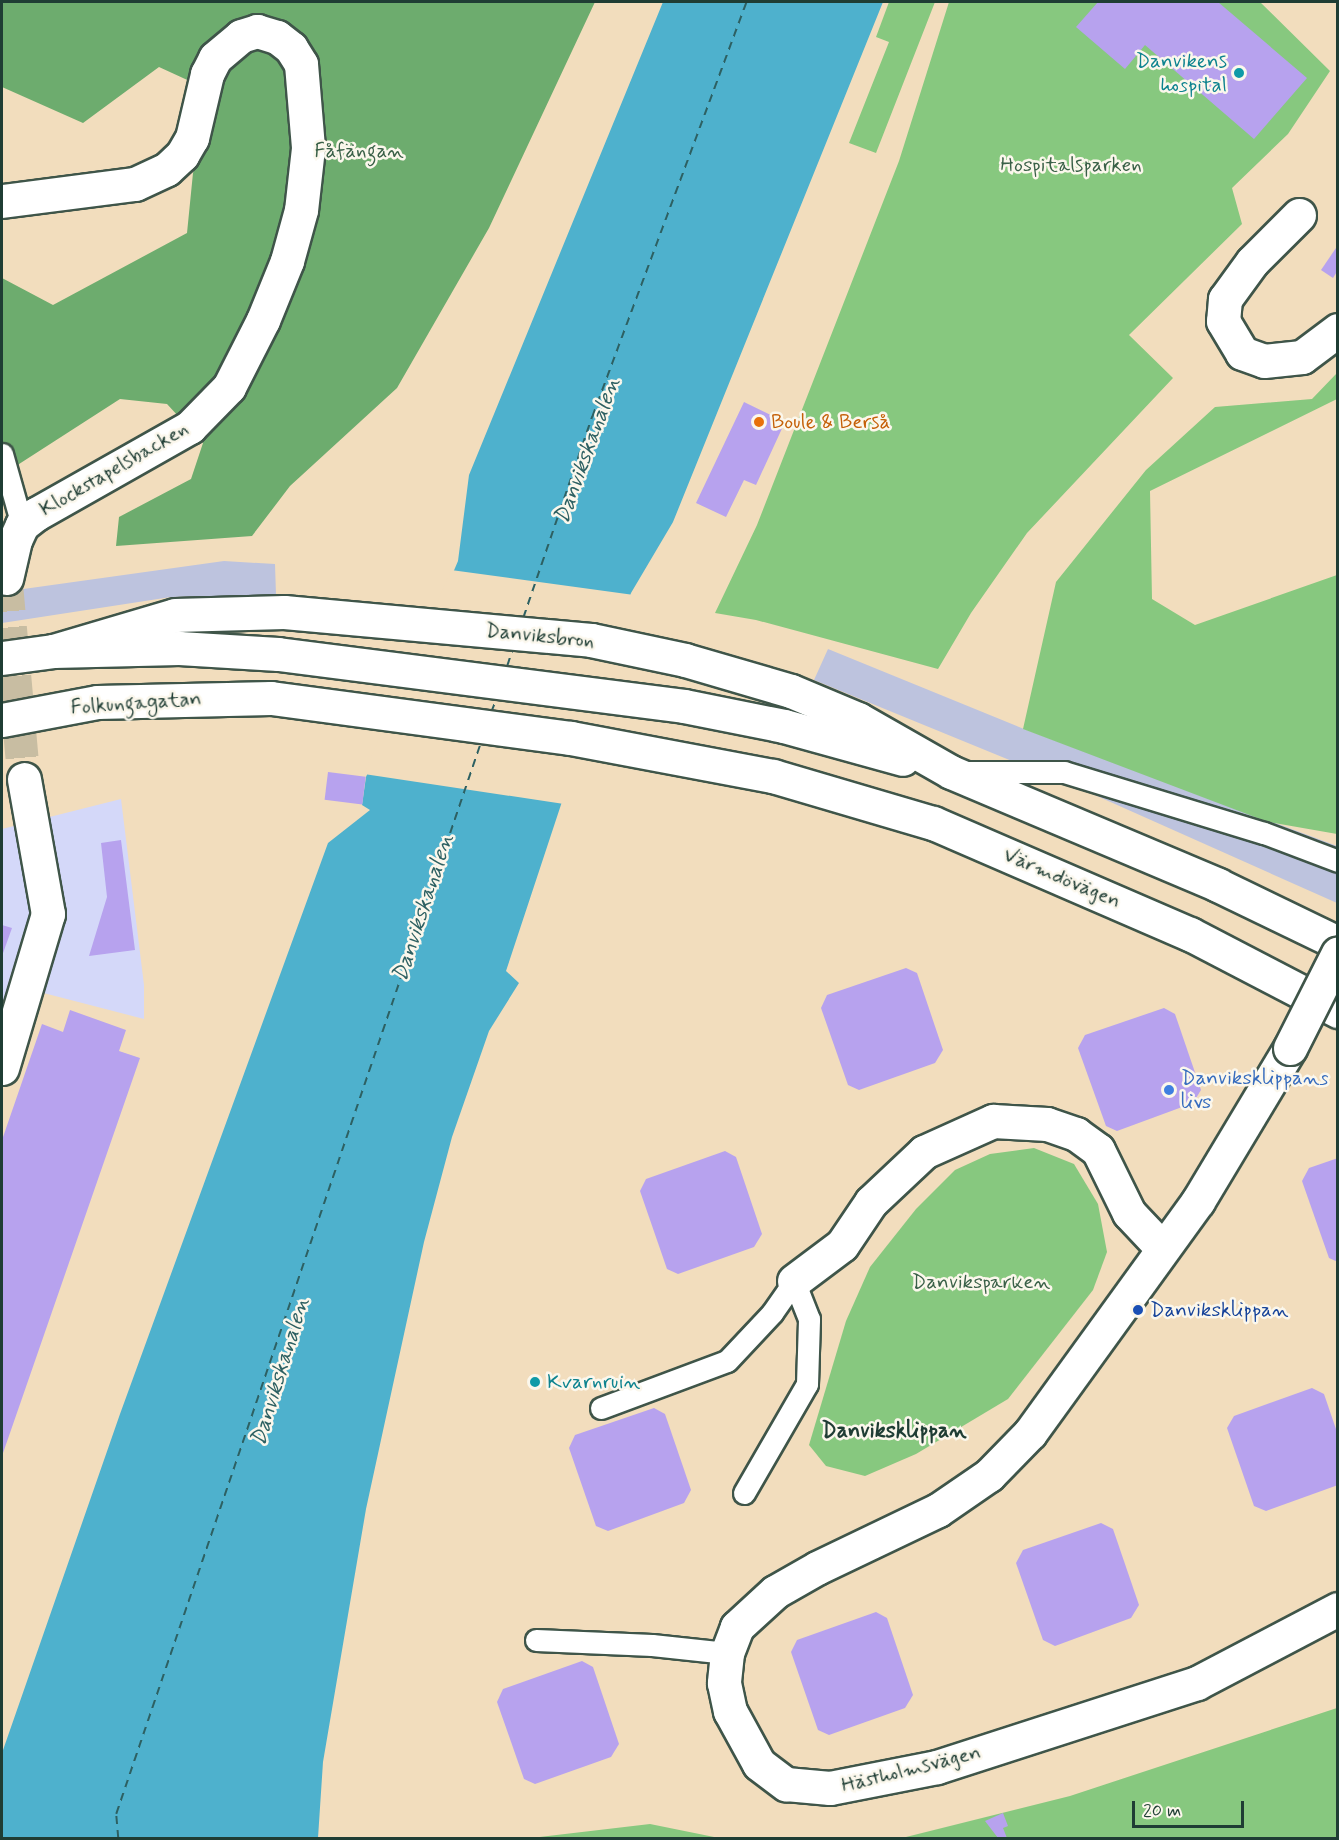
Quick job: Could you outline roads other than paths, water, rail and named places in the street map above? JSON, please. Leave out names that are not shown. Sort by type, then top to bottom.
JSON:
[{"type":"street","name":"Klockstapelsbacken","points":[[2,201],[135,184],[167,169],[182,155],[192,138],[207,74],[215,58],[242,36],[257,31],[277,37],[291,48],[302,64],[308,148],[301,210],[271,300],[229,387],[190,428],[48,506],[22,525],[9,557],[6,578]]},
{"type":"street","points":[[1299,215],[1252,262],[1225,299],[1223,321],[1242,353],[1264,361],[1302,357],[1338,330]]},
{"type":"street","name":"Danviksbron","points":[[53,651],[175,615],[284,612],[591,640],[685,660],[791,691],[858,719],[951,772]]},
{"type":"street","points":[[2,658],[53,651],[179,648],[278,654],[587,692],[784,726],[951,772],[1218,885],[1338,943]]},
{"type":"street","name":"Folkungagatan","points":[[2,720],[97,702],[271,698],[571,738],[773,776]]},
{"type":"street","name":"Värmdövägen","points":[[773,776],[933,823],[1190,934],[1338,1011]]},
{"type":"street","points":[[2,1068],[48,915],[24,779]]},
{"type":"street","name":"Hästholmsvägen","points":[[1338,953],[1290,1048],[1238,1139],[1044,1415],[989,1475],[938,1510],[817,1568],[776,1592],[737,1627],[726,1653],[724,1683],[730,1711],[759,1764],[786,1784],[830,1788],[937,1767],[1197,1683],[1338,1609]]},
{"type":"street","points":[[794,1281],[842,1245],[871,1202],[924,1152],[993,1121],[1047,1124],[1076,1134],[1098,1150],[1129,1214],[1162,1248]]},
{"type":"lane","points":[[2,454],[22,525]]},
{"type":"lane","points":[[951,772],[1064,772],[1264,832],[1338,861]]},
{"type":"lane","points":[[601,1408],[727,1361],[772,1313],[794,1281]]},
{"type":"lane","points":[[744,1493],[807,1384],[809,1319],[794,1281]]},
{"type":"lane","points":[[536,1640],[652,1645],[726,1653]]},
{"type":"water","name":"Danvikskanalen","points":[[663,2],[883,2],[673,522],[631,593],[506,971],[519,983],[489,1031],[452,1137],[424,1242],[366,1509],[323,1762],[318,1838],[2,1838],[2,1753],[120,1414],[328,843],[370,810],[362,805],[366,777],[458,561],[469,475]]},
{"type":"tunnel","points":[[6,578],[24,779]]},
{"type":"place","name":"Danvikens hospital","points":[[1239,73]]},
{"type":"place","name":"Boule & Berså","points":[[759,422]]},
{"type":"place","name":"Danviksklippans livs","points":[[1169,1090]]},
{"type":"place","name":"Danviksklippan","points":[[1138,1310]]},
{"type":"place","name":"Kvarnruin","points":[[535,1382]]},
{"type":"district","name":"Danviksklippan","points":[[894,1432]]},
{"type":"park label","name":"Fåfängan","points":[[359,151]]},
{"type":"park label","name":"Hospitalsparken","points":[[1071,165]]},
{"type":"park label","name":"Danviksparken","points":[[981,1282]]}]
